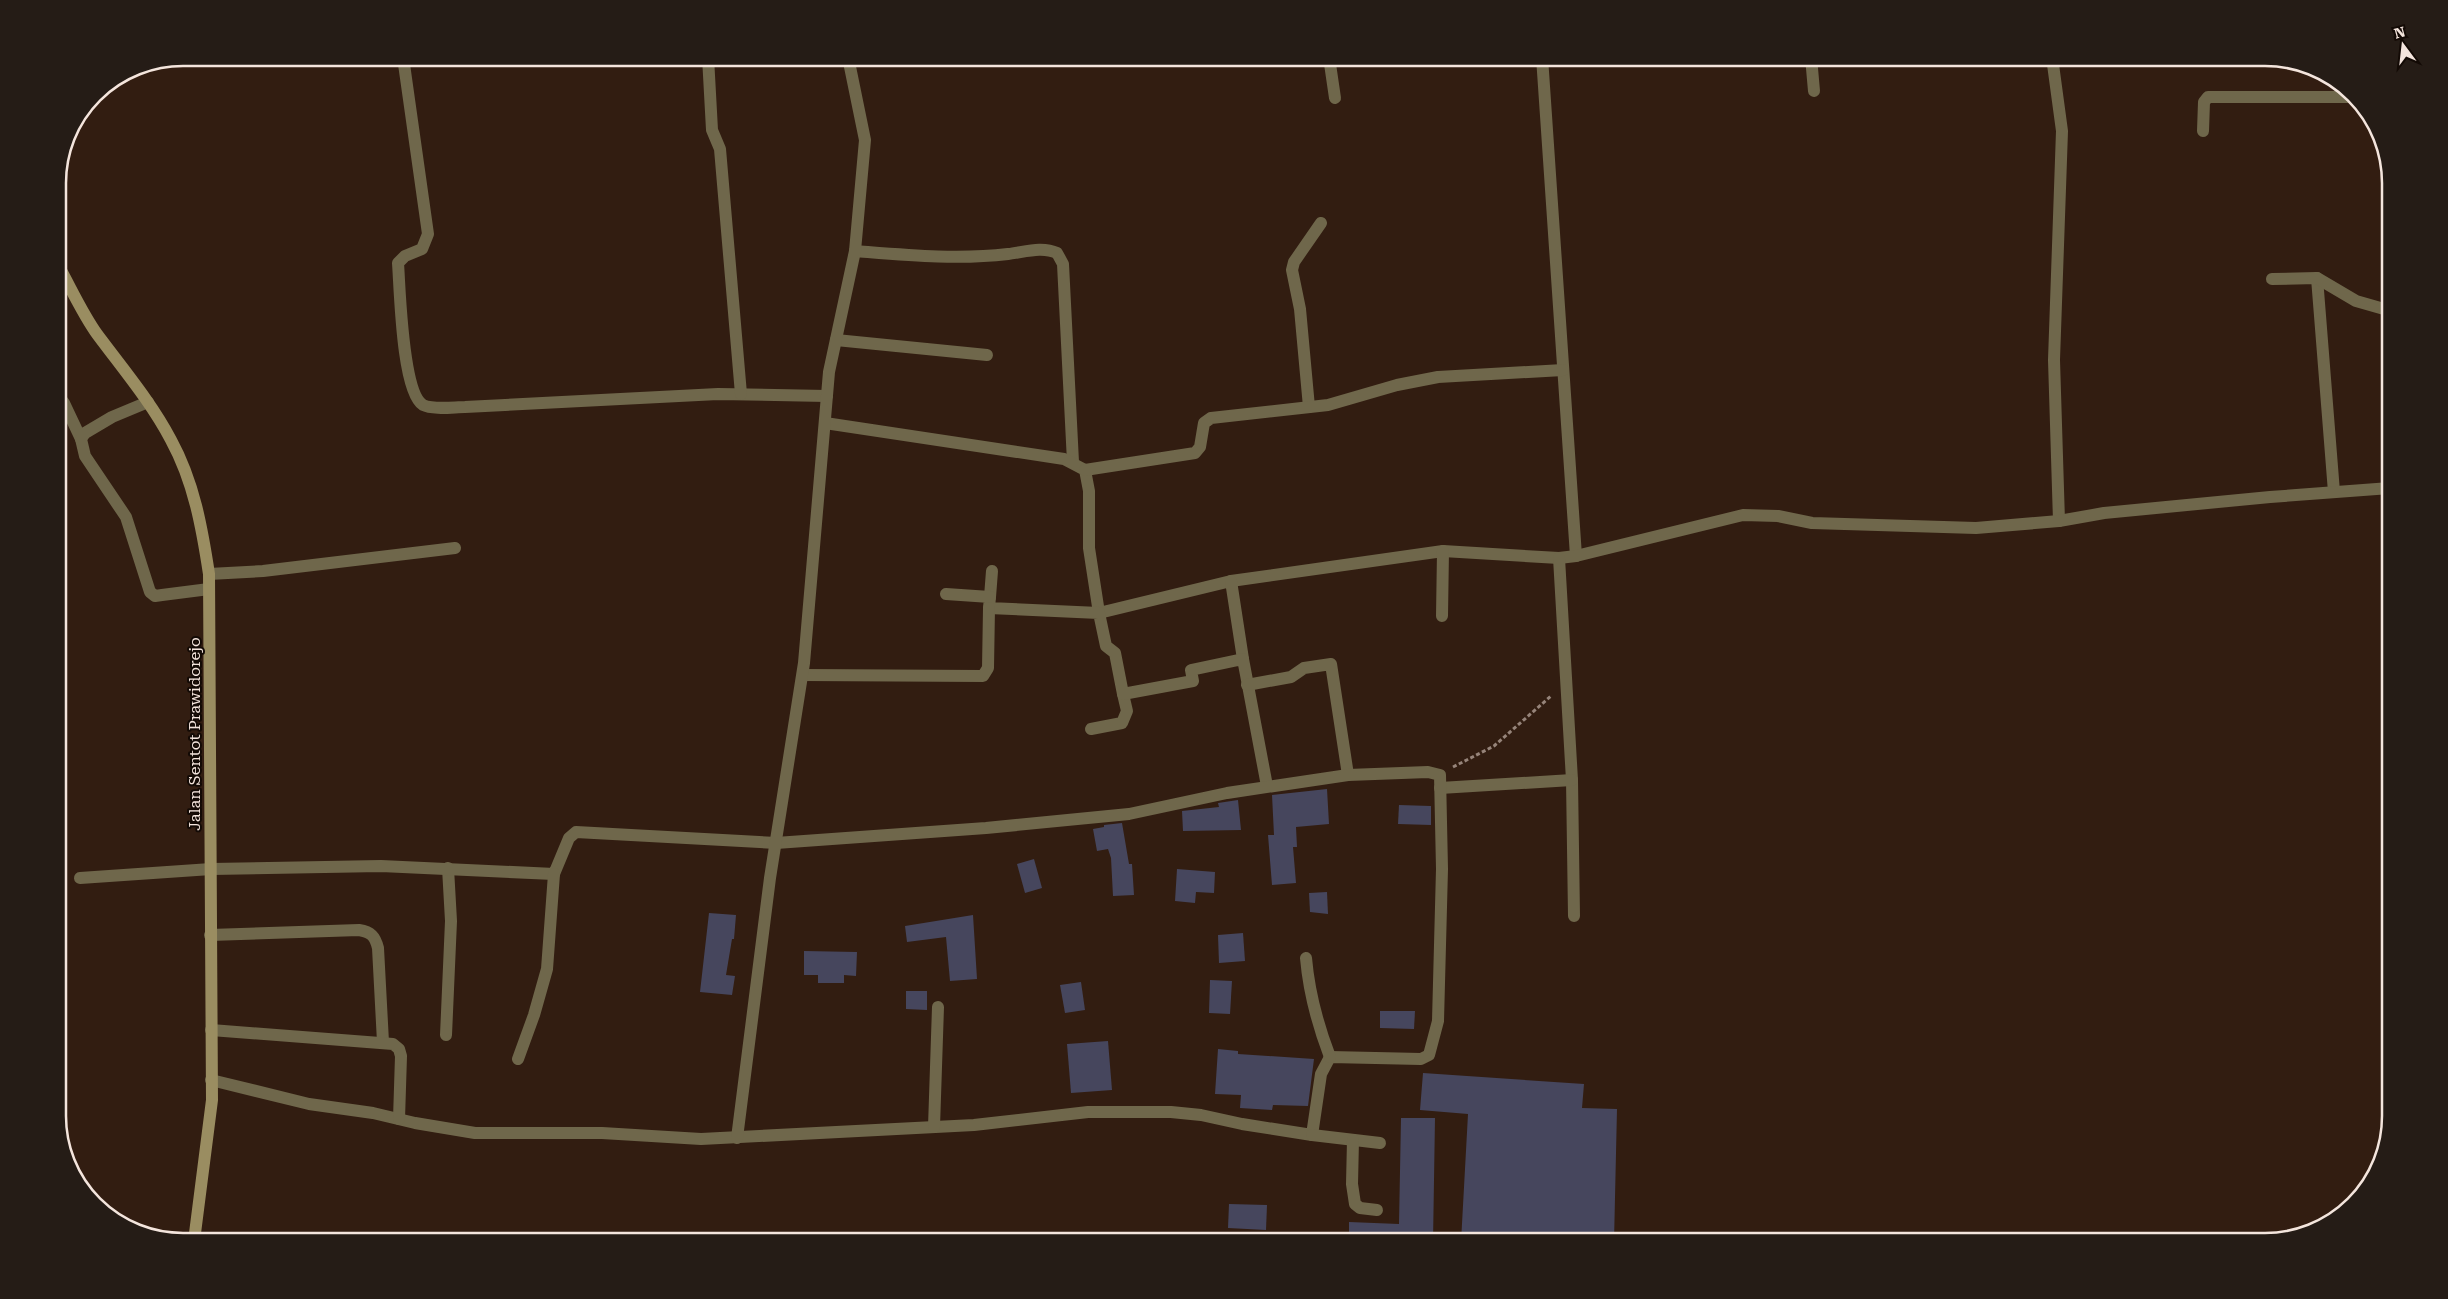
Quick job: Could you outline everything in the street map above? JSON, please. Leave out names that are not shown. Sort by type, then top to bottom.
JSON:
[{"type":"main road","name":"Jalan Sentot Prawidorejo","points":[[66,279],[96,333],[143,404],[172,440],[190,484],[202,531],[209,574],[205,869],[210,936],[212,1100],[195,1233]]},
{"type":"street","points":[[404,66],[428,234],[422,249],[405,256],[398,263],[407,372],[417,400],[426,406],[465,407],[741,394],[827,396]]},
{"type":"street","points":[[708,66],[712,130],[720,149],[741,394]]},
{"type":"street","points":[[737,1138],[750,1025],[776,842],[803,675],[829,372],[855,251],[865,140],[850,66]]},
{"type":"street","points":[[1330,66],[1335,98]]},
{"type":"street","points":[[1543,66],[1576,556]]},
{"type":"street","points":[[1812,66],[1814,91]]},
{"type":"street","points":[[2053,66],[2062,131],[2054,360],[2059,521]]},
{"type":"street","points":[[2203,131],[2204,102],[2208,97],[2344,97]]},
{"type":"street","points":[[1309,407],[1300,309],[1292,270],[1294,262],[1321,223]]},
{"type":"street","points":[[855,251],[942,257],[991,256],[1046,249],[1057,253],[1063,264],[1073,462]]},
{"type":"street","points":[[2317,278],[2334,492]]},
{"type":"street","points":[[2272,279],[2317,278],[2356,301],[2382,309]]},
{"type":"street","points":[[836,340],[988,355]]},
{"type":"street","points":[[825,424],[1073,462],[1085,470],[1195,453],[1200,446],[1204,423],[1211,418],[1328,405],[1397,385],[1438,377],[1563,370]]},
{"type":"street","points":[[82,439],[84,433],[112,417],[143,404]]},
{"type":"street","points":[[66,407],[82,439],[85,456],[126,517],[150,592],[155,596],[209,589]]},
{"type":"street","points":[[1085,470],[1089,490],[1089,548],[1099,613],[1106,646],[1115,653],[1127,711],[1122,723],[1091,729]]},
{"type":"street","points":[[946,594],[990,603],[1099,613],[1231,581],[1443,551],[1559,558],[1576,556],[1743,515],[1778,516],[1812,524],[1976,528],[2059,521],[2104,513],[2382,489]]},
{"type":"street","points":[[209,574],[263,571],[455,548]]},
{"type":"street","points":[[1442,616],[1443,551]]},
{"type":"street","points":[[1559,558],[1572,780],[1574,916]]},
{"type":"street","points":[[803,675],[983,676],[988,668],[992,571]]},
{"type":"street","points":[[1231,581],[1247,685],[1266,786]]},
{"type":"street","points":[[1123,694],[1193,681],[1191,670],[1243,659]]},
{"type":"street","points":[[1247,685],[1291,677],[1304,668],[1331,664],[1348,775]]},
{"type":"street","points":[[518,1059],[534,1015],[547,969],[554,874],[568,838],[576,832],[776,842],[986,828],[1129,814],[1266,786],[1348,775],[1428,772],[1440,775],[1442,870],[1438,1021],[1429,1055],[1420,1059],[1330,1057]]},
{"type":"street","points":[[1440,788],[1572,780]]},
{"type":"street","points":[[80,878],[205,869],[381,866],[554,874]]},
{"type":"street","points":[[446,1035],[451,921],[448,868]]},
{"type":"street","points":[[210,936],[359,930],[370,932],[376,938],[378,948],[383,1042]]},
{"type":"street","points":[[1306,958],[1309,991],[1315,1018],[1330,1057],[1321,1074],[1312,1135]]},
{"type":"street","points":[[934,1127],[938,1007]]},
{"type":"street","points":[[211,1030],[393,1044],[399,1049],[401,1056],[399,1119]]},
{"type":"street","points":[[211,1080],[309,1104],[373,1113],[475,1133],[602,1133],[701,1139],[737,1138],[934,1127],[1088,1112],[1171,1112],[1202,1115],[1242,1124],[1312,1135],[1380,1143]]},
{"type":"street","points":[[1353,1140],[1352,1184],[1355,1204],[1360,1208],[1377,1210]]},
{"type":"path","points":[[1440,775],[1494,746],[1551,697],[1554,687]]},
{"type":"building","points":[[1327,789],[1329,824],[1296,827],[1297,847],[1293,847],[1296,883],[1272,885],[1268,835],[1274,835],[1272,795]]},
{"type":"building","points":[[1238,800],[1241,830],[1183,831],[1182,811],[1219,807],[1218,803]]},
{"type":"building","points":[[1399,805],[1431,806],[1431,825],[1398,824]]},
{"type":"building","points":[[1122,823],[1129,864],[1132,864],[1134,895],[1113,896],[1111,858],[1108,849],[1097,851],[1093,829],[1104,827],[1104,825]]},
{"type":"building","points":[[1034,859],[1042,888],[1025,893],[1017,864]]},
{"type":"building","points":[[1177,869],[1215,872],[1214,893],[1196,892],[1195,903],[1175,901]]},
{"type":"building","points":[[1327,892],[1328,914],[1310,912],[1309,893]]},
{"type":"building","points":[[709,913],[736,915],[734,939],[732,939],[726,975],[735,976],[732,995],[700,992]]},
{"type":"building","points":[[973,915],[977,979],[950,981],[946,937],[907,942],[905,926]]},
{"type":"building","points":[[1243,933],[1245,961],[1219,963],[1218,935]]},
{"type":"building","points":[[804,951],[857,952],[856,976],[844,975],[844,983],[818,983],[818,975],[804,975]]},
{"type":"building","points":[[1210,980],[1232,981],[1230,1014],[1209,1013]]},
{"type":"building","points":[[1081,982],[1085,1010],[1065,1013],[1060,985]]},
{"type":"building","points":[[906,991],[927,991],[927,1010],[906,1009]]},
{"type":"building","points":[[1380,1011],[1415,1011],[1414,1029],[1380,1028]]},
{"type":"building","points":[[1108,1041],[1112,1090],[1071,1093],[1067,1044]]},
{"type":"building","points":[[1218,1049],[1238,1051],[1238,1054],[1314,1059],[1308,1106],[1273,1105],[1272,1110],[1240,1108],[1241,1095],[1215,1094]]},
{"type":"building","points":[[1423,1073],[1584,1084],[1582,1108],[1617,1109],[1614,1233],[1461,1233],[1468,1114],[1420,1110]]},
{"type":"building","points":[[1401,1118],[1435,1118],[1433,1233],[1349,1233],[1349,1222],[1399,1224]]},
{"type":"building","points":[[1229,1204],[1267,1205],[1266,1230],[1228,1228]]}]
